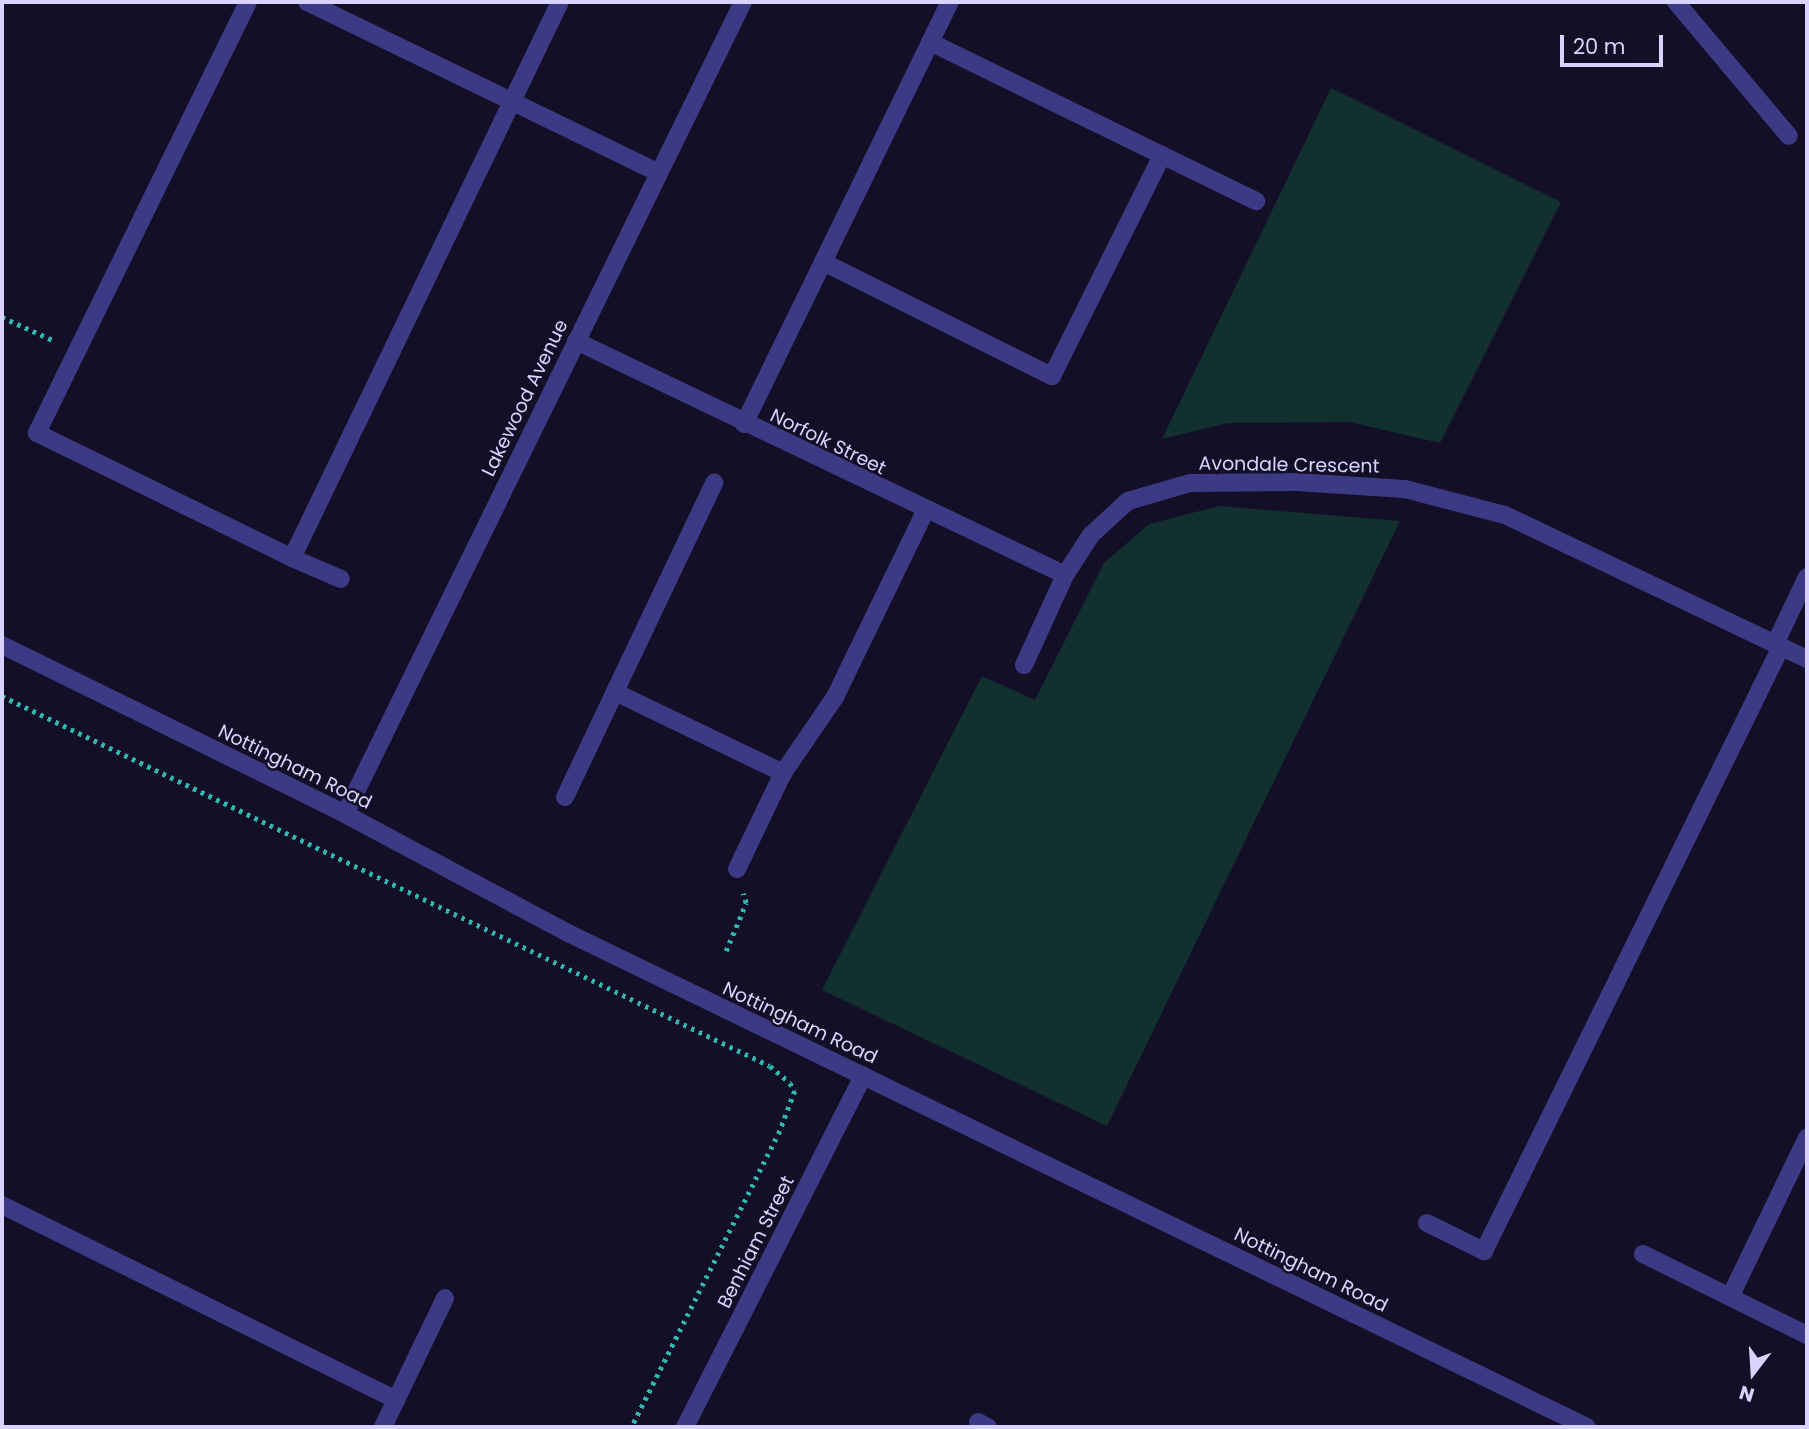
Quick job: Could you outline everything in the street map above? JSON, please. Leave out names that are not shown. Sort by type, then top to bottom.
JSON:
[{"type":"street","points":[[247,2],[37,433],[292,558],[341,579]]},
{"type":"street","points":[[307,2],[659,173]]},
{"type":"street","points":[[292,558],[560,2]]},
{"type":"street","name":"Lakewood Avenue","points":[[345,814],[743,2]]},
{"type":"street","points":[[744,424],[950,2]]},
{"type":"street","points":[[1676,2],[1788,136]]},
{"type":"street","points":[[930,42],[1256,201]]},
{"type":"street","points":[[823,262],[1052,376],[1162,155]]},
{"type":"street","name":"Norfolk Street","points":[[576,341],[925,512],[1065,575]]},
{"type":"street","name":"Avondale Crescent","points":[[1024,665],[1065,575],[1091,535],[1128,501],[1190,484],[1296,482],[1405,489],[1505,515],[1807,659]]},
{"type":"street","points":[[565,797],[714,483]]},
{"type":"street","points":[[737,869],[783,773],[835,697],[925,512]]},
{"type":"street","points":[[1427,1223],[1484,1251],[1778,645],[1807,577]]},
{"type":"street","name":"Nottingham Road","points":[[2,645],[345,814],[580,939],[1587,1427]]},
{"type":"street","points":[[615,692],[783,773]]},
{"type":"street","name":"Benhiam Street","points":[[685,1427],[863,1076]]},
{"type":"street","points":[[1730,1297],[1807,1138]]},
{"type":"street","points":[[2,1205],[396,1400]]},
{"type":"street","points":[[1643,1254],[1807,1335]]},
{"type":"street","points":[[383,1427],[445,1298]]},
{"type":"path","points":[[2,317],[77,352]]},
{"type":"path","points":[[2,696],[770,1066],[790,1083],[795,1091],[780,1131],[632,1427]]},
{"type":"path","points":[[726,951],[746,903],[737,869]]},
{"type":"green space","points":[[1331,88],[1561,202],[1440,443],[1350,422],[1228,423],[1162,439]]},
{"type":"green space","points":[[1219,506],[1400,521],[1107,1126],[822,990],[982,676],[1035,700],[1104,563],[1149,524]]}]
